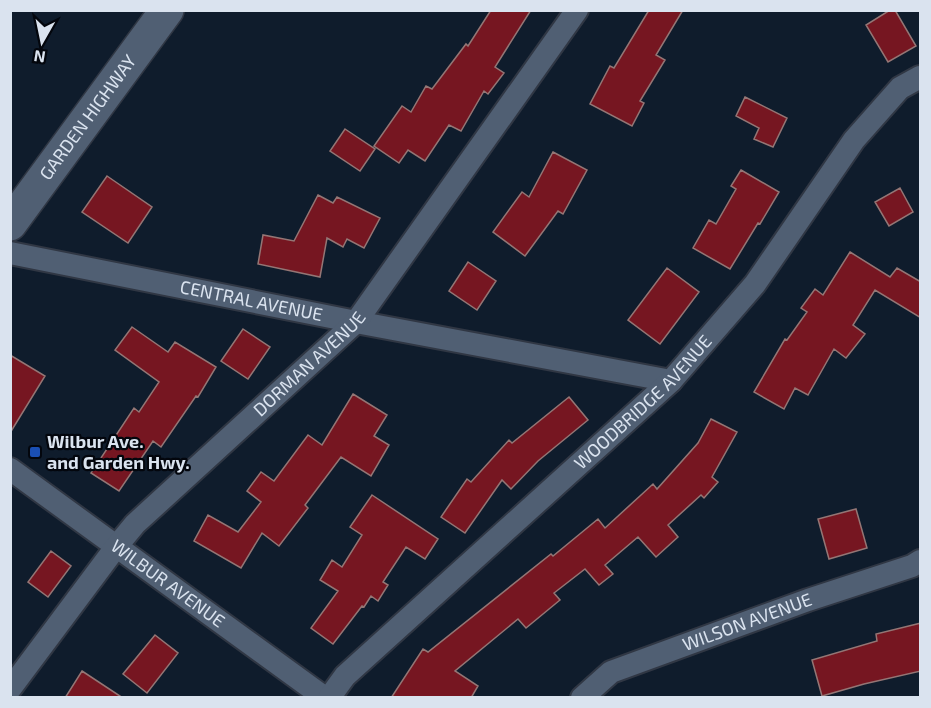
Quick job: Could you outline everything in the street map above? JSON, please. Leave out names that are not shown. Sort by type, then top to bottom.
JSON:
[{"type":"main road","name":"GARDEN HIGHWAY","points":[[10,224],[167,10]]},
{"type":"street","name":"DORMAN AVENUE","points":[[10,689],[135,524],[356,321],[577,10]]},
{"type":"street","name":"WOODBRIDGE AVENUE","points":[[327,698],[345,676],[671,381],[755,284],[854,140],[900,88],[921,77]]},
{"type":"street","name":"CENTRAL AVENUE","points":[[10,253],[671,381]]},
{"type":"street","name":"WILBUR AVENUE","points":[[10,470],[327,698]]},
{"type":"street","name":"WILSON AVENUE","points":[[582,698],[611,672],[921,561]]},
{"type":"building","points":[[491,10],[531,10],[495,67],[504,73],[488,94],[484,91],[461,131],[449,125],[425,161],[408,150],[399,163],[374,146],[402,106],[411,112],[426,86],[432,89],[466,44],[468,46]]},
{"type":"building","points":[[649,10],[683,10],[656,55],[665,60],[640,101],[644,103],[632,126],[590,104],[610,66],[614,68]]},
{"type":"building","points":[[890,10],[895,10],[916,46],[888,62],[866,25]]},
{"type":"building","points":[[745,97],[787,118],[773,147],[754,139],[759,128],[736,116]]},
{"type":"building","points":[[345,129],[375,149],[360,171],[330,151]]},
{"type":"building","points":[[553,152],[587,170],[563,214],[558,211],[525,256],[493,232],[522,192],[529,197]]},
{"type":"building","points":[[741,170],[779,192],[730,269],[693,248],[709,220],[716,224],[736,189],[731,186]]},
{"type":"building","points":[[107,176],[152,207],[128,243],[82,212]]},
{"type":"building","points":[[900,188],[913,212],[889,226],[875,202]]},
{"type":"building","points":[[318,195],[333,203],[337,197],[380,218],[364,248],[347,239],[343,247],[327,238],[320,277],[258,264],[263,235],[294,241]]},
{"type":"building","points":[[850,252],[890,277],[897,268],[921,282],[921,318],[875,290],[853,325],[865,334],[846,358],[834,349],[808,395],[795,388],[784,409],[754,392],[785,339],[787,340],[807,312],[801,308],[815,289],[823,295]]},
{"type":"building","points":[[468,262],[496,281],[477,310],[449,291]]},
{"type":"building","points":[[667,268],[699,292],[660,344],[628,320]]},
{"type":"building","points":[[132,327],[168,352],[175,342],[216,367],[198,397],[196,396],[161,447],[153,441],[119,491],[91,473],[134,408],[139,412],[159,382],[115,350]]},
{"type":"building","points":[[243,329],[270,347],[248,379],[221,361]]},
{"type":"building","points":[[10,355],[45,376],[10,433]]},
{"type":"building","points":[[353,394],[387,415],[374,436],[389,445],[371,476],[341,457],[305,505],[308,508],[279,546],[262,533],[241,568],[194,541],[208,515],[238,532],[261,502],[247,491],[261,472],[274,481],[308,435],[322,445]]},
{"type":"building","points":[[569,397],[588,420],[538,461],[511,489],[502,480],[465,533],[441,517],[467,479],[471,482],[509,440],[512,443]]},
{"type":"building","points":[[711,419],[737,432],[712,477],[718,482],[704,498],[701,495],[668,525],[678,537],[656,557],[638,537],[605,565],[613,574],[599,585],[585,569],[554,593],[560,600],[526,628],[518,619],[455,671],[478,686],[471,698],[391,698],[423,649],[428,652],[598,519],[605,528],[653,484],[657,489],[698,443]]},
{"type":"building","points":[[372,495],[438,539],[425,559],[406,547],[383,582],[388,585],[378,601],[371,596],[333,644],[311,628],[338,591],[320,580],[332,560],[342,567],[362,535],[350,527]]},
{"type":"building","points":[[856,509],[867,548],[829,559],[818,519]]},
{"type":"building","points":[[51,551],[71,566],[48,597],[28,582]]},
{"type":"building","points":[[921,623],[921,671],[822,696],[812,660],[877,641],[876,634]]},
{"type":"building","points":[[155,635],[178,653],[147,693],[123,674]]},
{"type":"building","points":[[82,671],[123,698],[65,698]]},
{"type":"place","name":"Wilbur Ave. and Garden Hwy.","points":[[35,452]]}]
